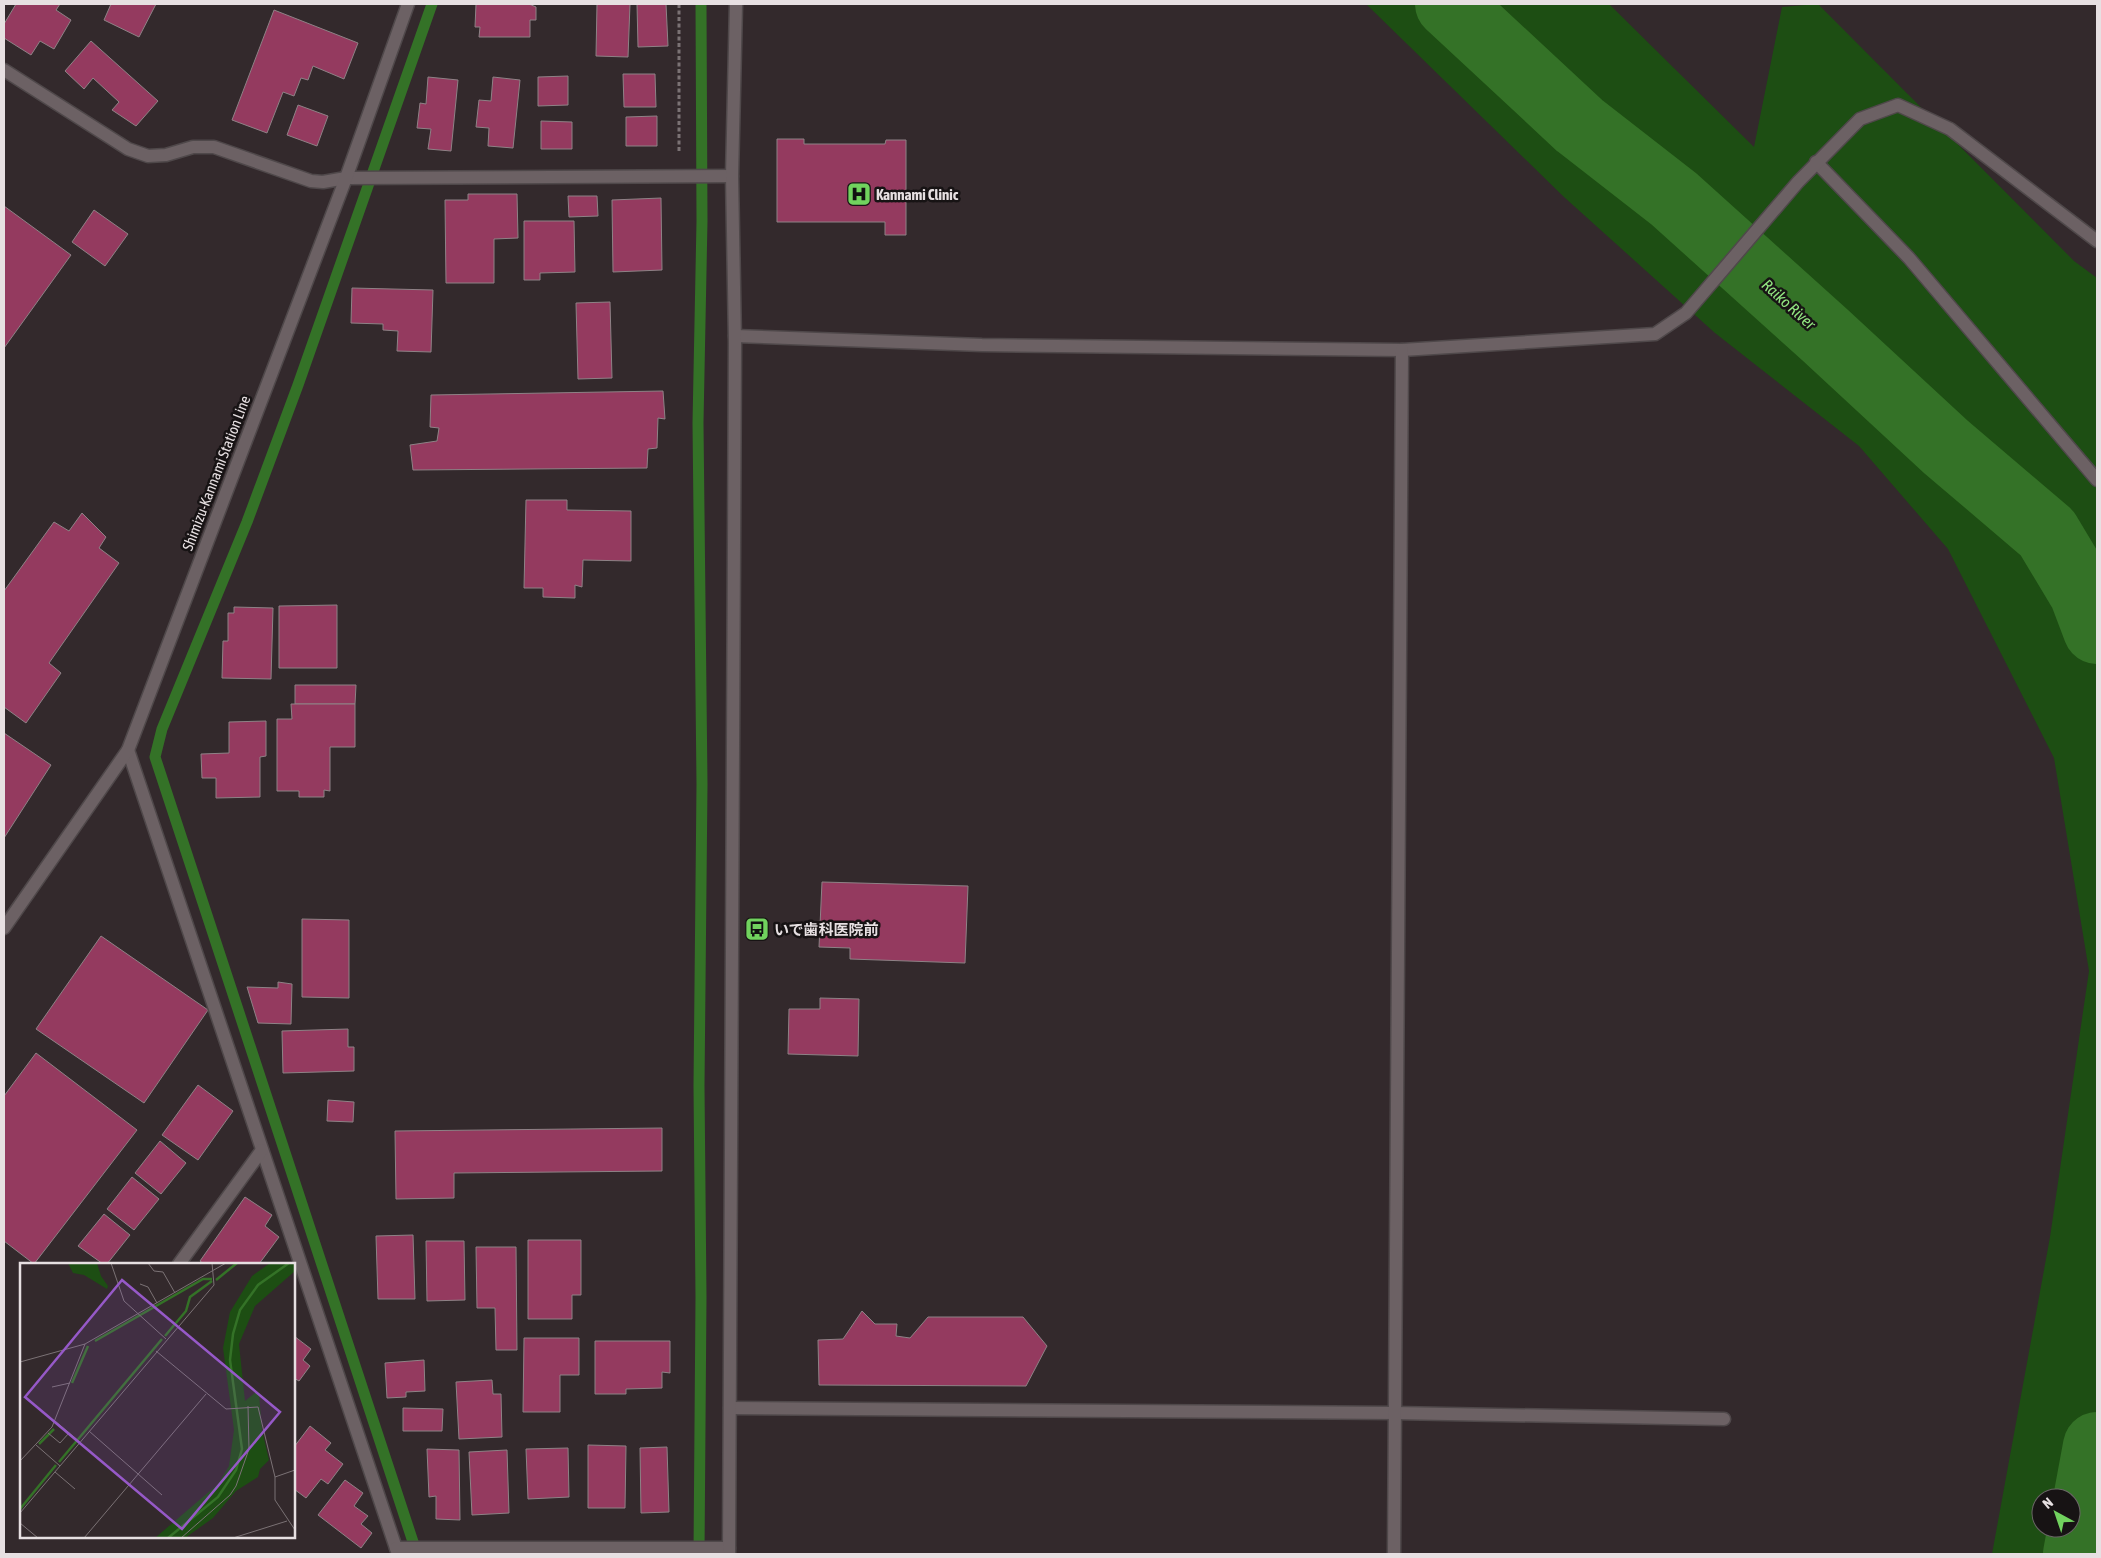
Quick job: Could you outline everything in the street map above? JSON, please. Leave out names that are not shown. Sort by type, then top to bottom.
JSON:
[{"type":"street","name":"Shimizu-Kannami Station Line","points":[[4,928],[128,750],[346,178],[408,4]]},
{"type":"street","points":[[128,750],[397,1551],[428,1548],[585,1551],[685,1548],[729,1551],[735,336],[732,176],[736,4]]},
{"type":"street","points":[[4,70],[128,149],[148,156],[166,155],[193,148],[214,147],[311,181],[323,182],[346,178],[732,176]]},
{"type":"street","points":[[735,336],[982,345],[1402,350],[1655,334],[1686,313],[1798,182],[1860,119],[1898,105],[1950,129],[2097,241]]},
{"type":"street","points":[[1816,162],[1909,258],[2097,480]]},
{"type":"street","points":[[1394,1554],[1402,350]]},
{"type":"street","points":[[180,1263],[262,1150]]},
{"type":"street","points":[[730,1408],[1395,1413],[1724,1419]]},
{"type":"path","points":[[678,176],[679,4]]},
{"type":"green space","points":[[1366,4],[1609,4],[1754,147],[1782,7],[1818,4],[2074,261],[2097,278],[2097,1554],[1992,1554],[2050,1237],[2089,971],[2054,758],[1948,549],[1859,446],[1715,333],[1564,197]]},
{"type":"building","points":[[16,4],[60,4],[56,10],[71,20],[54,49],[40,41],[31,55],[4,38],[4,24]]},
{"type":"building","points":[[111,4],[156,4],[139,37],[104,20]]},
{"type":"building","points":[[476,4],[529,4],[536,7],[536,20],[530,20],[530,37],[479,37],[480,27],[475,27]]},
{"type":"building","points":[[597,4],[630,4],[628,57],[596,56]]},
{"type":"building","points":[[637,4],[666,4],[668,46],[638,47]]},
{"type":"building","points":[[274,10],[358,43],[344,79],[313,66],[308,80],[301,78],[294,96],[283,92],[267,133],[232,120]]},
{"type":"building","points":[[91,41],[158,101],[136,126],[112,110],[119,102],[93,78],[84,89],[65,71]]},
{"type":"building","points":[[623,74],[655,74],[656,107],[624,107]]},
{"type":"building","points":[[568,76],[568,105],[538,106],[538,77]]},
{"type":"building","points":[[428,77],[458,80],[451,151],[428,149],[431,129],[417,128],[420,103],[426,104]]},
{"type":"building","points":[[493,77],[520,80],[513,148],[488,146],[489,128],[476,127],[479,100],[491,101]]},
{"type":"building","points":[[298,105],[328,116],[317,146],[287,135]]},
{"type":"building","points":[[657,116],[657,146],[626,146],[626,117]]},
{"type":"building","points":[[541,121],[572,122],[572,149],[541,149]]},
{"type":"building","points":[[777,139],[804,139],[804,144],[885,144],[886,140],[906,140],[906,235],[885,235],[885,222],[777,222]]},
{"type":"building","points":[[468,194],[517,194],[518,238],[494,239],[494,283],[446,283],[445,200],[468,200]]},
{"type":"building","points":[[568,196],[597,196],[598,216],[569,217]]},
{"type":"building","points":[[661,198],[662,270],[613,272],[612,200]]},
{"type":"building","points":[[4,206],[71,255],[4,348]]},
{"type":"building","points":[[94,210],[128,234],[105,266],[72,242]]},
{"type":"building","points":[[524,221],[574,221],[575,272],[540,273],[540,280],[524,280]]},
{"type":"building","points":[[352,288],[433,290],[431,352],[397,351],[398,331],[383,330],[383,324],[351,323]]},
{"type":"building","points":[[610,302],[612,378],[578,379],[576,303]]},
{"type":"building","points":[[663,391],[665,419],[658,418],[657,448],[648,449],[647,468],[413,470],[410,445],[437,441],[439,428],[430,427],[431,395]]},
{"type":"building","points":[[526,500],[567,500],[567,510],[631,511],[631,561],[583,560],[582,587],[575,585],[575,598],[543,597],[543,588],[524,588]]},
{"type":"building","points":[[82,513],[106,537],[99,548],[119,563],[49,663],[61,673],[26,723],[4,707],[4,591],[54,522],[69,531]]},
{"type":"building","points":[[337,605],[337,668],[279,668],[279,606]]},
{"type":"building","points":[[234,607],[273,608],[271,679],[222,678],[223,641],[228,641],[228,613],[234,613]]},
{"type":"building","points":[[295,685],[356,685],[355,704],[295,704]]},
{"type":"building","points":[[291,704],[355,704],[355,747],[330,747],[330,791],[324,790],[324,797],[299,797],[299,791],[277,791],[277,719],[292,719]]},
{"type":"building","points":[[266,721],[266,756],[260,757],[260,797],[216,798],[216,778],[202,778],[201,754],[229,753],[229,722]]},
{"type":"building","points":[[4,733],[51,765],[4,838]]},
{"type":"building","points":[[822,882],[968,886],[965,963],[850,959],[850,948],[819,947]]},
{"type":"building","points":[[302,919],[349,920],[349,998],[302,997]]},
{"type":"building","points":[[101,936],[208,1010],[144,1103],[36,1029]]},
{"type":"building","points":[[278,982],[292,984],[291,1024],[258,1023],[247,987],[278,988]]},
{"type":"building","points":[[820,998],[859,999],[858,1056],[788,1054],[789,1009],[820,1009]]},
{"type":"building","points":[[348,1029],[348,1047],[354,1047],[354,1071],[283,1073],[282,1031]]},
{"type":"building","points":[[36,1053],[137,1130],[35,1263],[4,1241],[4,1096]]},
{"type":"building","points":[[198,1085],[233,1111],[198,1160],[162,1135]]},
{"type":"building","points":[[328,1100],[354,1102],[353,1122],[327,1121]]},
{"type":"building","points":[[662,1128],[662,1171],[454,1173],[454,1198],[396,1199],[395,1131]]},
{"type":"building","points":[[160,1141],[186,1163],[161,1194],[135,1173]]},
{"type":"building","points":[[132,1177],[159,1199],[134,1230],[107,1209]]},
{"type":"building","points":[[245,1197],[272,1215],[265,1226],[279,1237],[260,1263],[203,1263],[200,1261]]},
{"type":"building","points":[[104,1214],[130,1235],[108,1263],[102,1263],[78,1246]]},
{"type":"building","points":[[413,1235],[415,1299],[378,1299],[376,1236]]},
{"type":"building","points":[[528,1240],[581,1240],[581,1295],[572,1295],[572,1319],[528,1319]]},
{"type":"building","points":[[426,1241],[464,1241],[465,1300],[427,1301]]},
{"type":"building","points":[[476,1247],[516,1247],[517,1350],[496,1350],[495,1308],[477,1308]]},
{"type":"building","points":[[862,1311],[875,1324],[897,1324],[896,1336],[910,1338],[928,1317],[1023,1317],[1047,1346],[1026,1386],[819,1385],[818,1340],[843,1339]]},
{"type":"building","points":[[295,1337],[311,1349],[303,1360],[310,1366],[299,1381],[295,1379]]},
{"type":"building","points":[[524,1338],[579,1338],[579,1375],[560,1375],[560,1412],[523,1412]]},
{"type":"building","points":[[595,1341],[670,1341],[670,1373],[662,1372],[662,1388],[626,1389],[626,1394],[595,1394]]},
{"type":"building","points":[[424,1360],[425,1391],[406,1392],[406,1397],[387,1398],[385,1363]]},
{"type":"building","points":[[492,1380],[493,1394],[501,1394],[502,1437],[459,1439],[456,1382]]},
{"type":"building","points":[[403,1408],[443,1409],[442,1431],[403,1431]]},
{"type":"building","points":[[310,1426],[331,1443],[325,1450],[343,1464],[328,1484],[321,1479],[306,1498],[295,1490],[295,1446]]},
{"type":"building","points":[[588,1445],[626,1446],[625,1508],[588,1508]]},
{"type":"building","points":[[667,1447],[669,1512],[641,1513],[640,1448]]},
{"type":"building","points":[[568,1448],[569,1497],[528,1499],[526,1449]]},
{"type":"building","points":[[427,1449],[459,1450],[460,1520],[436,1519],[436,1496],[429,1497]]},
{"type":"building","points":[[507,1450],[509,1513],[472,1515],[469,1452]]},
{"type":"building","points":[[345,1480],[363,1493],[354,1506],[368,1516],[361,1524],[372,1533],[361,1548],[318,1515]]},
{"type":"waterway","points":[[417,1554],[155,757],[162,729],[247,522],[298,385],[432,4]]},
{"type":"waterway","points":[[699,1554],[701,1297],[699,1086],[702,784],[698,423],[702,221],[701,4]]},
{"type":"waterway","name":"Raiko River","points":[[1449,4],[1579,125],[1674,199],[1946,447],[2047,533],[2083,593],[2097,630]]},
{"type":"waterway","name":"Raiko River","points":[[2077,1554],[2097,1446]]},
{"type":"place","name":"Kannami Clinic","points":[[859,194]]},
{"type":"place","name":"いで歯科医院前","points":[[757,929]]}]
